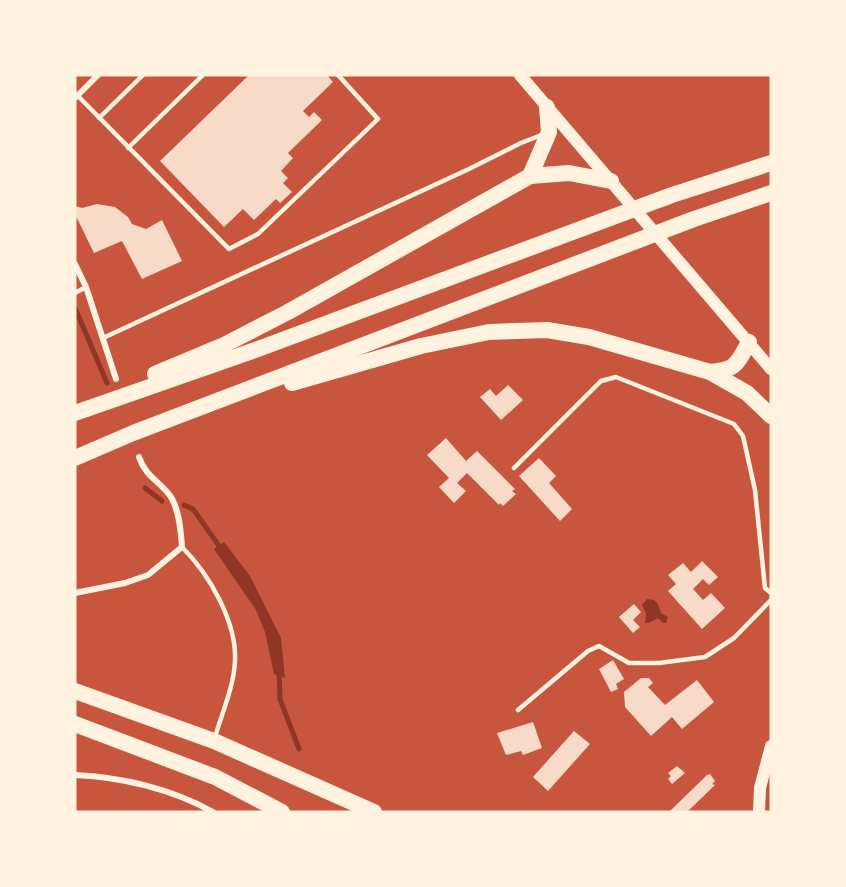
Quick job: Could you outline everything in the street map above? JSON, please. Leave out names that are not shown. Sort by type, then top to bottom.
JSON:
[{"type":"highway","points":[[530,176],[549,132],[547,106]]},
{"type":"highway","points":[[75,413],[258,349],[672,195],[771,163]]},
{"type":"highway","points":[[75,407],[222,346],[530,176],[569,173],[611,181]]},
{"type":"highway","points":[[75,459],[133,433],[620,247],[694,219],[771,194]]},
{"type":"highway","points":[[204,406],[421,346],[489,332],[548,330],[589,337],[710,372],[747,393],[771,416]]},
{"type":"highway","points":[[710,372],[728,370],[736,366],[749,342]]},
{"type":"highway","points":[[75,691],[214,741],[374,812]]},
{"type":"highway","points":[[75,724],[215,777],[282,812]]},
{"type":"main road","points":[[520,75],[771,369]]},
{"type":"main road","points":[[759,812],[760,788],[771,746]]},
{"type":"street","points":[[76,97],[98,75]]},
{"type":"street","points":[[75,264],[86,287],[116,379]]},
{"type":"street","points":[[75,593],[125,583],[148,575],[182,547],[181,525],[170,495],[143,469],[139,458]]},
{"type":"street","points":[[75,775],[100,776],[174,794],[209,811]]},
{"type":"lane","points":[[99,118],[143,75]]},
{"type":"lane","points":[[128,148],[203,75]]},
{"type":"lane","points":[[76,97],[229,249],[258,234],[378,119],[338,75]]},
{"type":"lane","points":[[103,338],[549,132]]},
{"type":"lane","points":[[75,293],[86,287]]},
{"type":"lane","points":[[514,468],[601,381],[616,377],[734,424],[743,436],[755,490],[765,588],[771,593]]},
{"type":"lane","points":[[182,547],[195,560],[224,609],[231,630],[235,660],[214,741]]},
{"type":"lane","points":[[518,711],[588,651],[599,646],[629,663],[659,663],[705,657],[734,638],[771,600]]},
{"type":"shaded area","points":[[224,542],[250,576],[281,638],[285,678],[274,674],[265,632],[256,610],[214,549]]},
{"type":"shaded area","points":[[647,599],[654,600],[658,604],[661,613],[668,617],[666,623],[658,618],[645,623],[646,614],[642,605]]},
{"type":"building","points":[[249,75],[327,75],[333,82],[303,111],[309,117],[314,112],[322,120],[288,153],[293,158],[281,171],[288,178],[283,183],[292,192],[280,203],[276,199],[254,220],[243,209],[224,227],[160,161]]},
{"type":"building","points":[[97,204],[115,207],[128,217],[132,224],[146,229],[162,220],[182,261],[142,279],[122,241],[94,253],[75,214],[75,206],[82,208]]},
{"type":"building","points":[[508,385],[523,400],[501,420],[480,397],[490,389],[496,396]]},
{"type":"building","points":[[446,438],[466,461],[477,451],[515,489],[512,491],[516,494],[503,506],[500,503],[499,505],[467,473],[457,483],[466,491],[454,503],[439,487],[449,478],[427,455]]},
{"type":"building","points":[[539,458],[556,476],[549,483],[572,509],[560,521],[519,476]]},
{"type":"building","points":[[702,561],[718,577],[709,585],[703,579],[693,589],[703,600],[711,593],[725,608],[702,629],[668,591],[676,584],[668,575],[683,563],[691,572]]},
{"type":"building","points":[[634,604],[641,612],[633,620],[640,627],[633,633],[619,617]]},
{"type":"building","points":[[613,660],[624,679],[616,684],[618,689],[611,692],[599,669]]},
{"type":"building","points":[[641,678],[649,678],[653,683],[648,687],[665,705],[697,680],[714,702],[682,729],[672,717],[651,736],[625,707],[624,692]]},
{"type":"building","points":[[533,722],[542,748],[523,755],[521,751],[506,755],[497,733]]},
{"type":"building","points":[[574,731],[590,744],[548,791],[533,777]]},
{"type":"building","points":[[677,766],[685,773],[672,784],[668,779],[671,776],[668,773]]},
{"type":"building","points":[[710,774],[715,781],[712,784],[715,785],[687,812],[669,812],[707,775]]},
{"type":"waterway","points":[[75,308],[107,383]]},
{"type":"waterway","points":[[145,488],[162,501]]},
{"type":"waterway","points":[[184,505],[193,509],[222,550]]},
{"type":"waterway","points":[[279,671],[280,699],[299,749]]}]
